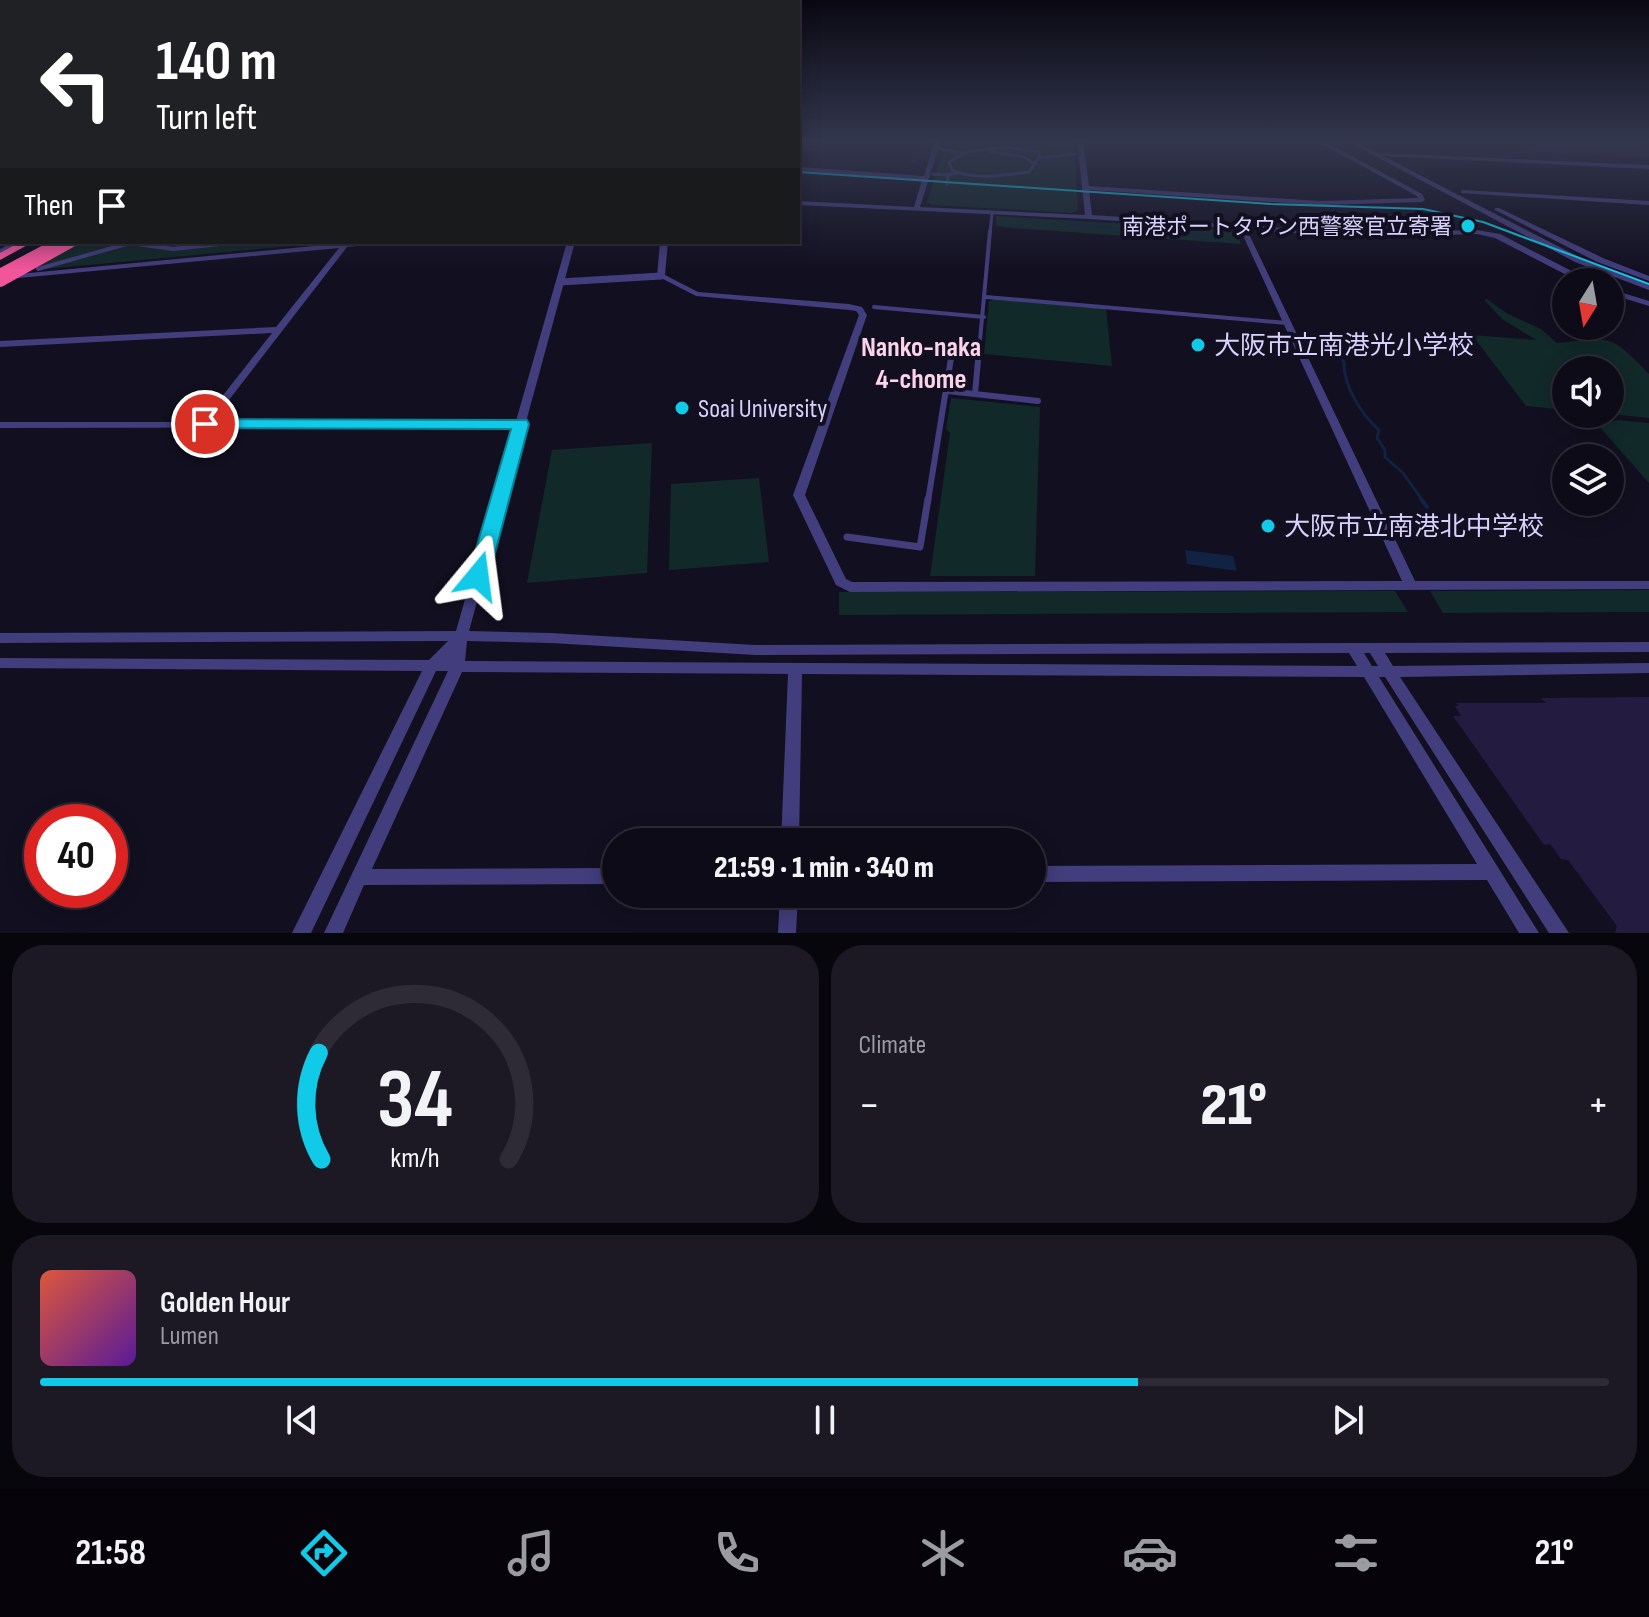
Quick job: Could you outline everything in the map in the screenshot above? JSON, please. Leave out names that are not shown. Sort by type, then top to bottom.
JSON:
[{"type":"highway","points":[[0,269],[26,244]]},
{"type":"highway","points":[[0,269],[34,244]]},
{"type":"highway","points":[[0,269],[63,245]]},
{"type":"highway","points":[[0,269],[63,245]]},
{"type":"street","points":[[917,207],[927,184]]},
{"type":"street","points":[[1085,184],[1089,217]]},
{"type":"street","points":[[1085,188],[1320,203],[1422,200],[1420,195],[1399,184]]},
{"type":"street","points":[[1432,184],[1578,260],[1649,288]]},
{"type":"street","points":[[1447,184],[1600,260],[1649,279]]},
{"type":"street","points":[[1463,192],[1649,203]]},
{"type":"street","points":[[800,203],[917,207],[1358,235],[1488,233],[1558,268]]},
{"type":"street","points":[[975,394],[992,214]]},
{"type":"street","points":[[1243,228],[1410,585]]},
{"type":"street","points":[[19,244],[0,269],[13,277],[356,244]]},
{"type":"street","points":[[38,269],[123,244]]},
{"type":"street","points":[[136,244],[173,249],[220,244]]},
{"type":"street","points":[[333,933],[457,667],[461,636],[570,244]]},
{"type":"street","points":[[661,276],[664,244]]},
{"type":"street","points":[[13,277],[63,245]]},
{"type":"street","points":[[205,424],[345,245]]},
{"type":"street","points":[[560,282],[661,276],[696,294],[859,309],[863,315],[799,495],[841,582],[850,587],[1649,585]]},
{"type":"street","points":[[1624,296],[1649,304]]},
{"type":"street","points":[[986,297],[1287,323]]},
{"type":"street","points":[[874,307],[984,317]]},
{"type":"street","points":[[0,344],[278,330]]},
{"type":"street","points":[[847,537],[920,547],[952,352]]},
{"type":"street","points":[[947,391],[1038,401]]},
{"type":"street","points":[[0,425],[521,424]]},
{"type":"street","points":[[301,933],[431,667],[461,636]]},
{"type":"street","points":[[0,638],[461,636],[755,650],[1649,647]]},
{"type":"street","points":[[1353,648],[1530,933]]},
{"type":"street","points":[[1374,648],[1560,933]]},
{"type":"street","points":[[0,663],[1366,671],[1649,668]]},
{"type":"street","points":[[790,828],[795,669]]},
{"type":"street","points":[[1046,874],[1492,872]]},
{"type":"street","points":[[360,877],[602,876]]},
{"type":"street","points":[[787,933],[788,908]]},
{"type":"green space","points":[[933,184],[1076,184],[1078,210],[1071,213],[933,205],[927,202]]},
{"type":"green space","points":[[996,216],[1227,230],[1237,234],[1241,244],[1012,228],[996,226]]},
{"type":"green space","points":[[77,244],[312,244],[46,269],[39,266]]},
{"type":"green space","points":[[998,299],[1106,308],[1112,366],[984,354],[989,301]]},
{"type":"green space","points":[[1484,300],[1541,329],[1557,343],[1599,340],[1616,344],[1649,374],[1649,418],[1624,416],[1624,356],[1552,356],[1552,409],[1526,406],[1472,335],[1536,340],[1502,319]]},
{"type":"green space","points":[[951,398],[1040,407],[1035,576],[930,576],[950,433],[946,429]]},
{"type":"green space","points":[[1624,421],[1649,423],[1649,483],[1624,455],[1624,444],[1615,444],[1601,428],[1624,428]]},
{"type":"green space","points":[[652,443],[647,573],[527,583],[552,450]]},
{"type":"green space","points":[[759,478],[769,562],[669,570],[671,484]]},
{"type":"green space","points":[[1649,590],[1649,612],[1443,613],[1430,591]]},
{"type":"green space","points":[[1395,591],[1408,612],[839,615],[839,592]]},
{"type":"water","points":[[1185,550],[1233,556],[1237,571],[1187,564]]},
{"type":"building","points":[[1649,697],[1649,933],[1615,933],[1617,926],[1568,860],[1561,859],[1550,844],[1544,845],[1453,716],[1461,716],[1456,703],[1546,703],[1541,698]]},
{"type":"waterway","points":[[1065,224],[1217,236]]},
{"type":"waterway","points":[[1334,334],[1329,345],[1334,351]]},
{"type":"waterway","points":[[1333,349],[1344,362],[1354,399],[1379,430],[1377,438],[1385,450],[1385,457],[1403,473],[1423,501]]},
{"type":"waterway","points":[[1421,499],[1427,507]]},
{"type":"tram line","points":[[969,184],[1271,204],[1423,209],[1483,222],[1649,284]]},
{"type":"place","name":"南港ポートタウン西警察官立寄署","points":[[1468,226]]},
{"type":"place","name":"大阪市立南港光小学校","points":[[1198,345]]},
{"type":"place","name":"Soai University","points":[[682,408]]},
{"type":"place","name":"大阪市立南港北中学校","points":[[1268,526]]},
{"type":"district","name":"Nanko-naka 4-chome","points":[[921,362]]},
{"type":"route","points":[[205,424],[521,424],[478,576]]}]
